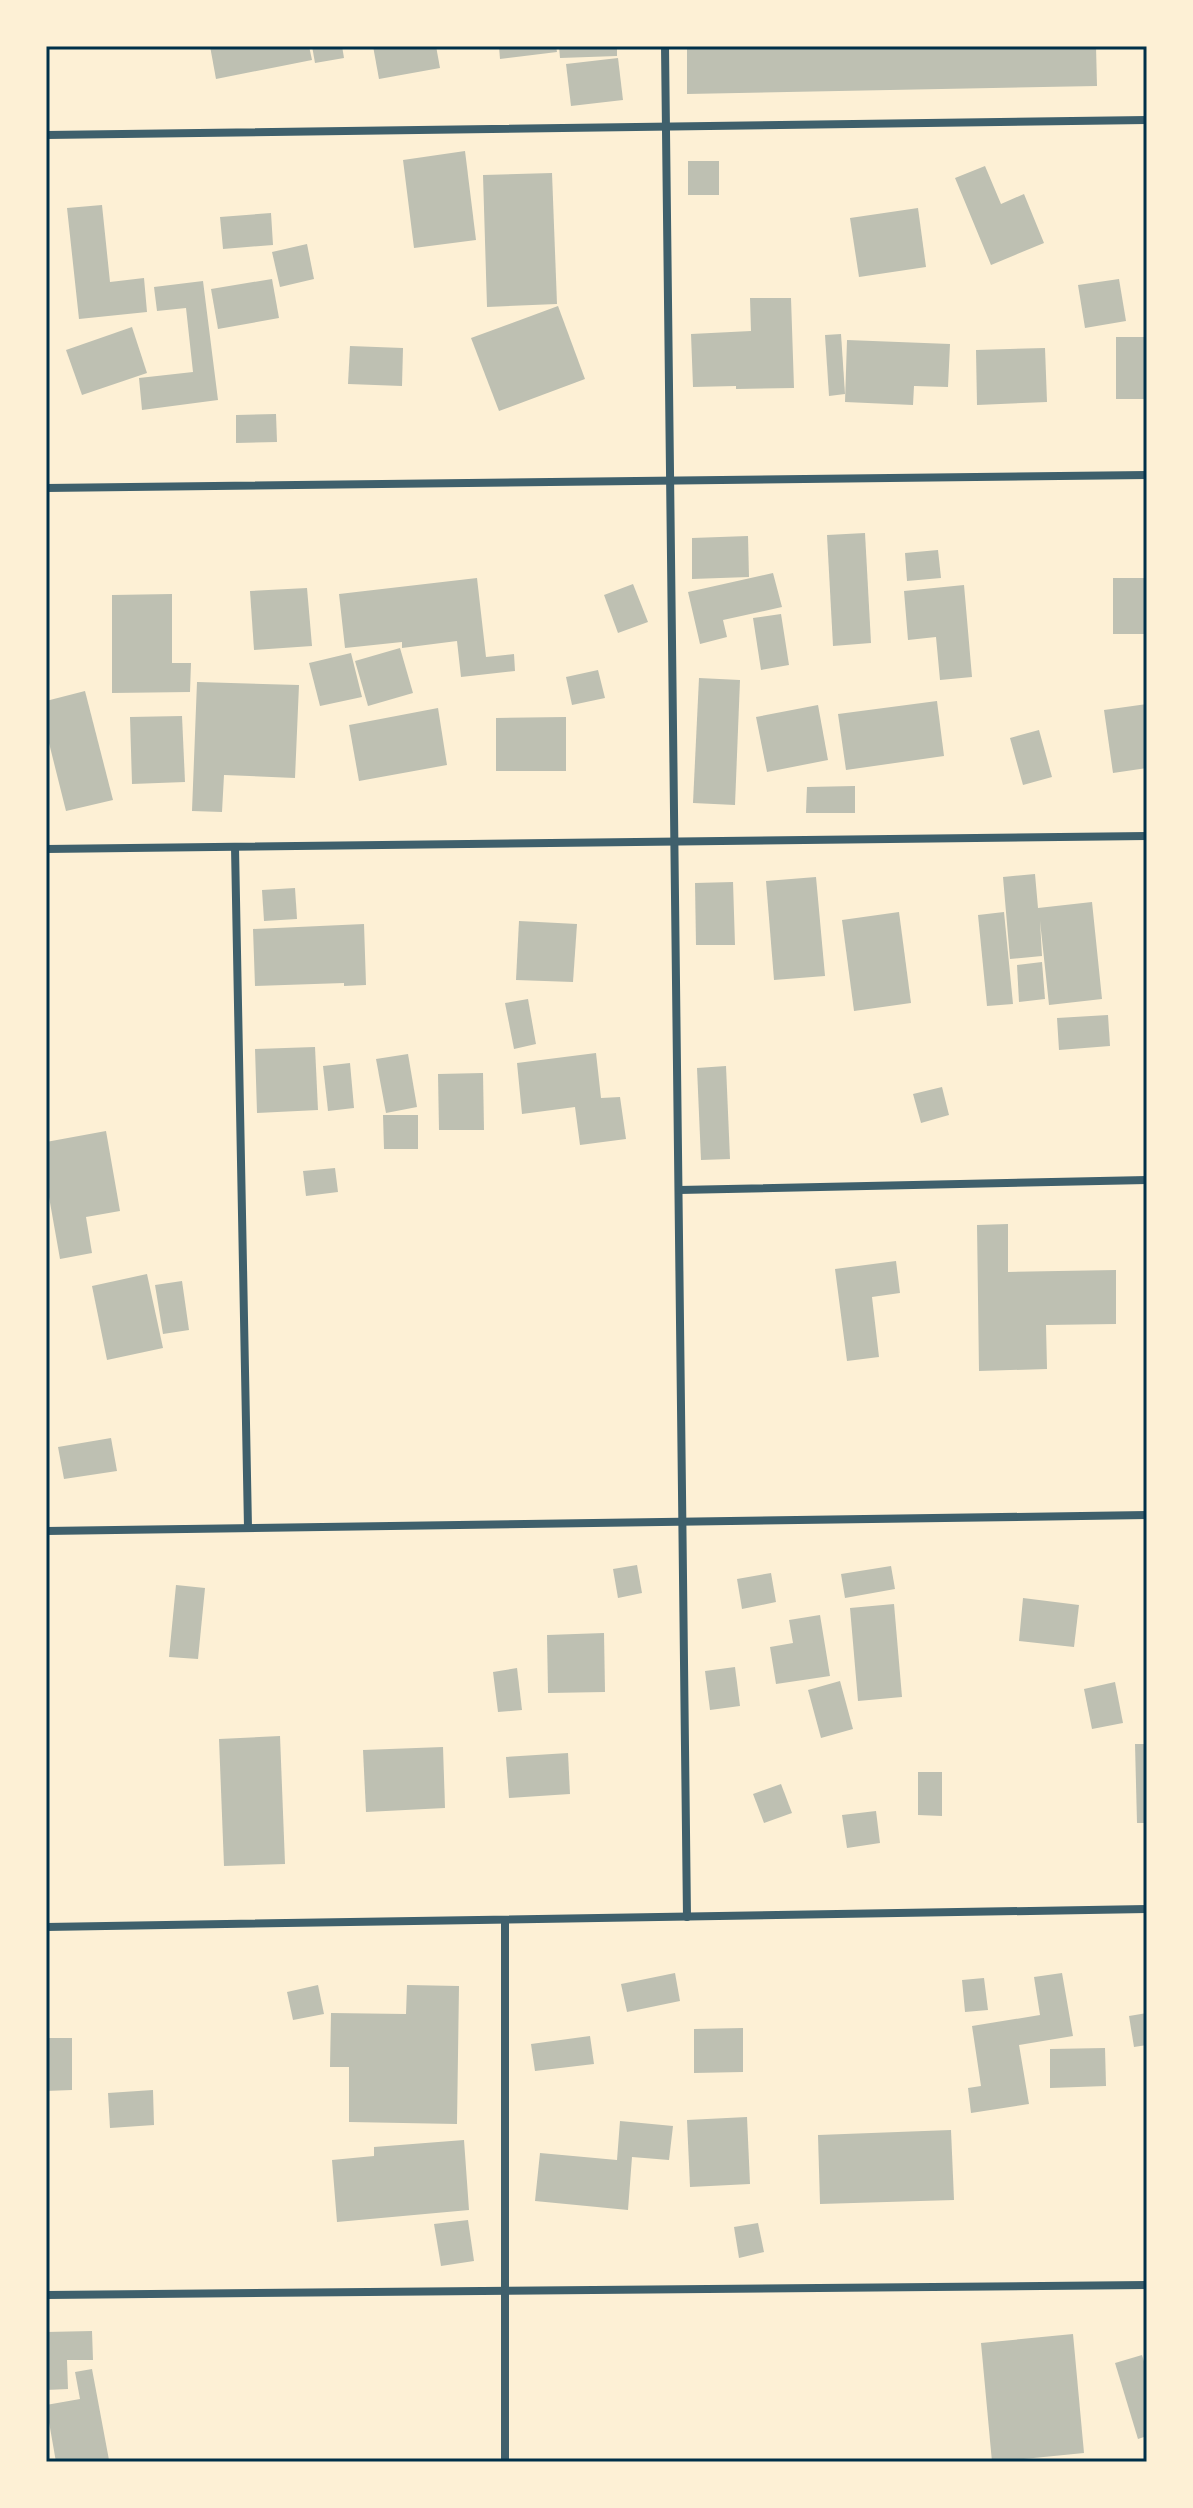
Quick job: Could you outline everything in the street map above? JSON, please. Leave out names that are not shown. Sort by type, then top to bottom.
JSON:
[{"type":"street","points":[[665,46],[687,1917]]},
{"type":"street","points":[[46,135],[1147,120]]},
{"type":"street","points":[[46,488],[1147,475]]},
{"type":"street","points":[[46,849],[1147,836]]},
{"type":"street","points":[[235,847],[248,1528]]},
{"type":"street","points":[[679,1190],[1147,1180]]},
{"type":"street","points":[[46,1531],[1147,1515]]},
{"type":"street","points":[[46,1927],[1147,1909]]},
{"type":"street","points":[[505,1920],[505,2462]]},
{"type":"street","points":[[46,2295],[1147,2285]]},
{"type":"building","points":[[210,46],[309,46],[312,60],[216,79]]},
{"type":"building","points":[[312,46],[342,46],[344,58],[315,63]]},
{"type":"building","points":[[373,46],[436,46],[440,68],[379,79]]},
{"type":"building","points":[[499,46],[556,46],[557,52],[500,59]]},
{"type":"building","points":[[559,46],[617,46],[617,56],[560,58]]},
{"type":"building","points":[[687,46],[1096,46],[1097,86],[687,94]]},
{"type":"building","points":[[618,58],[623,100],[571,106],[566,64]]},
{"type":"building","points":[[465,151],[476,240],[414,248],[403,160]]},
{"type":"building","points":[[688,161],[719,161],[719,195],[688,195]]},
{"type":"building","points":[[985,166],[1001,204],[1024,194],[1044,243],[991,265],[955,178]]},
{"type":"building","points":[[552,173],[557,304],[487,307],[483,175]]},
{"type":"building","points":[[102,205],[110,282],[144,278],[147,312],[79,319],[67,208]]},
{"type":"building","points":[[918,208],[926,267],[859,277],[850,218]]},
{"type":"building","points":[[271,213],[273,245],[223,249],[220,217]]},
{"type":"building","points":[[307,244],[314,279],[280,287],[272,252]]},
{"type":"building","points":[[272,279],[279,318],[218,329],[211,289]]},
{"type":"building","points":[[1119,279],[1126,321],[1085,328],[1078,285]]},
{"type":"building","points":[[203,281],[218,400],[142,410],[139,378],[193,372],[186,308],[157,311],[154,287]]},
{"type":"building","points":[[750,298],[791,298],[794,388],[693,387],[691,334],[751,331]]},
{"type":"building","points":[[558,306],[585,379],[499,411],[471,338]]},
{"type":"building","points":[[132,327],[147,373],[82,395],[66,350]]},
{"type":"building","points":[[841,334],[845,394],[829,396],[825,335]]},
{"type":"building","points":[[1116,337],[1147,337],[1147,399],[1116,399]]},
{"type":"building","points":[[847,340],[950,344],[948,387],[914,386],[913,405],[845,402]]},
{"type":"building","points":[[350,346],[403,348],[402,386],[348,384]]},
{"type":"building","points":[[1045,348],[1047,402],[977,405],[976,350]]},
{"type":"building","points":[[276,414],[277,442],[236,443],[236,415]]},
{"type":"building","points":[[865,533],[871,643],[833,646],[827,535]]},
{"type":"building","points":[[748,536],[749,577],[692,579],[692,538]]},
{"type":"building","points":[[938,550],[941,578],[907,581],[905,553]]},
{"type":"building","points":[[773,573],[782,607],[723,620],[727,637],[700,644],[688,592]]},
{"type":"building","points":[[477,578],[486,657],[514,654],[515,671],[461,677],[457,641],[402,648],[402,642],[345,648],[339,594]]},
{"type":"building","points":[[1113,578],[1147,578],[1147,634],[1113,634]]},
{"type":"building","points":[[633,584],[648,622],[618,633],[604,595]]},
{"type":"building","points":[[964,585],[972,677],[940,680],[936,637],[908,640],[904,591]]},
{"type":"building","points":[[307,588],[312,646],[254,650],[250,591]]},
{"type":"building","points":[[172,594],[172,663],[191,663],[190,692],[112,693],[112,595]]},
{"type":"building","points":[[781,614],[789,665],[761,670],[753,618]]},
{"type":"building","points":[[400,648],[413,693],[368,706],[355,661]]},
{"type":"building","points":[[351,653],[362,697],[320,706],[309,663]]},
{"type":"building","points":[[598,670],[605,698],[572,705],[566,677]]},
{"type":"building","points":[[699,678],[740,680],[735,805],[693,803]]},
{"type":"building","points":[[197,682],[299,685],[295,778],[224,775],[222,812],[192,811]]},
{"type":"building","points":[[85,691],[113,800],[66,811],[46,731],[46,701]]},
{"type":"building","points":[[937,701],[944,756],[846,770],[838,714]]},
{"type":"building","points":[[1147,704],[1147,768],[1113,773],[1104,710]]},
{"type":"building","points":[[818,705],[828,760],[767,772],[756,717]]},
{"type":"building","points":[[438,708],[447,765],[359,781],[349,725]]},
{"type":"building","points":[[182,716],[185,782],[132,784],[130,717]]},
{"type":"building","points":[[566,717],[566,771],[496,771],[496,718]]},
{"type":"building","points":[[1039,730],[1052,777],[1023,785],[1010,738]]},
{"type":"building","points":[[855,786],[855,813],[806,813],[807,787]]},
{"type":"building","points":[[1035,874],[1038,908],[1092,902],[1102,999],[1049,1005],[1040,921],[1042,956],[1010,959],[1003,877]]},
{"type":"building","points":[[816,877],[825,976],[774,980],[766,881]]},
{"type":"building","points":[[733,882],[735,945],[696,945],[695,883]]},
{"type":"building","points":[[295,888],[297,919],[264,921],[262,890]]},
{"type":"building","points":[[899,912],[911,1003],[854,1011],[842,920]]},
{"type":"building","points":[[1004,912],[1013,1004],[987,1006],[978,915]]},
{"type":"building","points":[[519,921],[577,924],[573,982],[516,980]]},
{"type":"building","points":[[364,924],[366,985],[255,986],[253,929]]},
{"type":"building","points":[[1042,962],[1045,999],[1019,1002],[1017,965]]},
{"type":"building","points":[[528,999],[536,1044],[514,1049],[505,1003]]},
{"type":"building","points":[[1108,1015],[1110,1046],[1059,1050],[1057,1018]]},
{"type":"building","points":[[315,1047],[318,1110],[257,1113],[255,1049]]},
{"type":"building","points":[[596,1053],[601,1098],[620,1097],[626,1139],[580,1145],[575,1107],[522,1114],[517,1063]]},
{"type":"building","points":[[408,1054],[417,1107],[386,1113],[376,1059]]},
{"type":"building","points":[[350,1063],[354,1108],[328,1111],[323,1066]]},
{"type":"building","points":[[726,1066],[730,1159],[701,1160],[697,1068]]},
{"type":"building","points":[[483,1073],[484,1130],[439,1130],[438,1074]]},
{"type":"building","points":[[942,1087],[949,1115],[921,1123],[913,1094]]},
{"type":"building","points":[[383,1115],[418,1115],[418,1149],[384,1149]]},
{"type":"building","points":[[106,1131],[120,1211],[86,1217],[92,1253],[60,1259],[46,1180],[46,1142]]},
{"type":"building","points":[[335,1168],[338,1192],[306,1196],[303,1171]]},
{"type":"building","points":[[1008,1224],[1008,1272],[1116,1270],[1116,1324],[1046,1325],[1047,1369],[979,1371],[977,1225]]},
{"type":"building","points":[[896,1261],[900,1293],[872,1297],[879,1357],[847,1361],[835,1269]]},
{"type":"building","points":[[147,1274],[163,1348],[107,1360],[92,1286]]},
{"type":"building","points":[[182,1281],[189,1330],[163,1334],[155,1285]]},
{"type":"building","points":[[111,1438],[117,1471],[64,1479],[58,1447]]},
{"type":"building","points":[[637,1565],[642,1593],[618,1598],[613,1569]]},
{"type":"building","points":[[891,1566],[895,1589],[845,1598],[841,1574]]},
{"type":"building","points":[[771,1573],[776,1602],[742,1609],[737,1579]]},
{"type":"building","points":[[176,1585],[205,1588],[198,1659],[169,1657]]},
{"type":"building","points":[[1023,1598],[1079,1605],[1074,1647],[1019,1641]]},
{"type":"building","points":[[894,1604],[902,1697],[858,1701],[850,1608]]},
{"type":"building","points":[[820,1615],[830,1676],[776,1684],[770,1647],[793,1643],[789,1620]]},
{"type":"building","points":[[604,1633],[605,1692],[548,1693],[547,1635]]},
{"type":"building","points":[[735,1667],[740,1706],[710,1710],[705,1671]]},
{"type":"building","points":[[517,1668],[522,1710],[498,1712],[493,1672]]},
{"type":"building","points":[[840,1681],[853,1729],[821,1738],[808,1690]]},
{"type":"building","points":[[1115,1682],[1123,1723],[1092,1729],[1084,1689]]},
{"type":"building","points":[[280,1736],[285,1864],[224,1866],[219,1739]]},
{"type":"building","points":[[1135,1744],[1147,1744],[1147,1823],[1137,1823]]},
{"type":"building","points":[[443,1747],[445,1808],[366,1812],[363,1750]]},
{"type":"building","points":[[568,1753],[570,1794],[509,1798],[506,1757]]},
{"type":"building","points":[[918,1772],[942,1772],[942,1816],[918,1815]]},
{"type":"building","points":[[781,1784],[792,1813],[764,1823],[753,1794]]},
{"type":"building","points":[[876,1811],[880,1843],[847,1848],[842,1815]]},
{"type":"building","points":[[675,1973],[680,2001],[627,2012],[621,1984]]},
{"type":"building","points":[[1062,1973],[1073,2036],[1019,2045],[1029,2104],[971,2113],[968,2088],[981,2086],[972,2026],[1040,2015],[1034,1977]]},
{"type":"building","points":[[984,1978],[988,2010],[965,2012],[962,1980]]},
{"type":"building","points":[[318,1985],[324,2014],[293,2020],[287,1992]]},
{"type":"building","points":[[407,1985],[459,1986],[457,2124],[349,2122],[349,2067],[330,2067],[331,2013],[406,2014]]},
{"type":"building","points":[[1147,2013],[1147,2045],[1134,2047],[1129,2016]]},
{"type":"building","points":[[743,2028],[743,2072],[694,2073],[694,2029]]},
{"type":"building","points":[[590,2036],[594,2064],[535,2071],[531,2044]]},
{"type":"building","points":[[46,2038],[72,2038],[72,2090],[46,2091]]},
{"type":"building","points":[[1105,2048],[1106,2086],[1050,2088],[1050,2049]]},
{"type":"building","points":[[153,2090],[154,2125],[110,2128],[108,2093]]},
{"type":"building","points":[[747,2117],[750,2184],[690,2187],[687,2120]]},
{"type":"building","points":[[620,2121],[673,2126],[669,2160],[632,2157],[628,2210],[535,2201],[540,2153],[617,2160]]},
{"type":"building","points":[[951,2130],[954,2200],[820,2204],[818,2135]]},
{"type":"building","points":[[464,2140],[469,2210],[337,2222],[332,2160],[374,2156],[374,2147]]},
{"type":"building","points":[[468,2220],[474,2261],[441,2266],[434,2224]]},
{"type":"building","points":[[758,2223],[764,2252],[739,2258],[734,2227]]},
{"type":"building","points":[[92,2331],[93,2360],[67,2360],[68,2389],[46,2390],[46,2332]]},
{"type":"building","points":[[1073,2334],[1084,2453],[992,2462],[981,2343]]},
{"type":"building","points":[[1142,2355],[1147,2371],[1147,2436],[1138,2439],[1115,2363]]},
{"type":"building","points":[[92,2369],[109,2460],[56,2462],[46,2405],[80,2399],[75,2372]]}]
